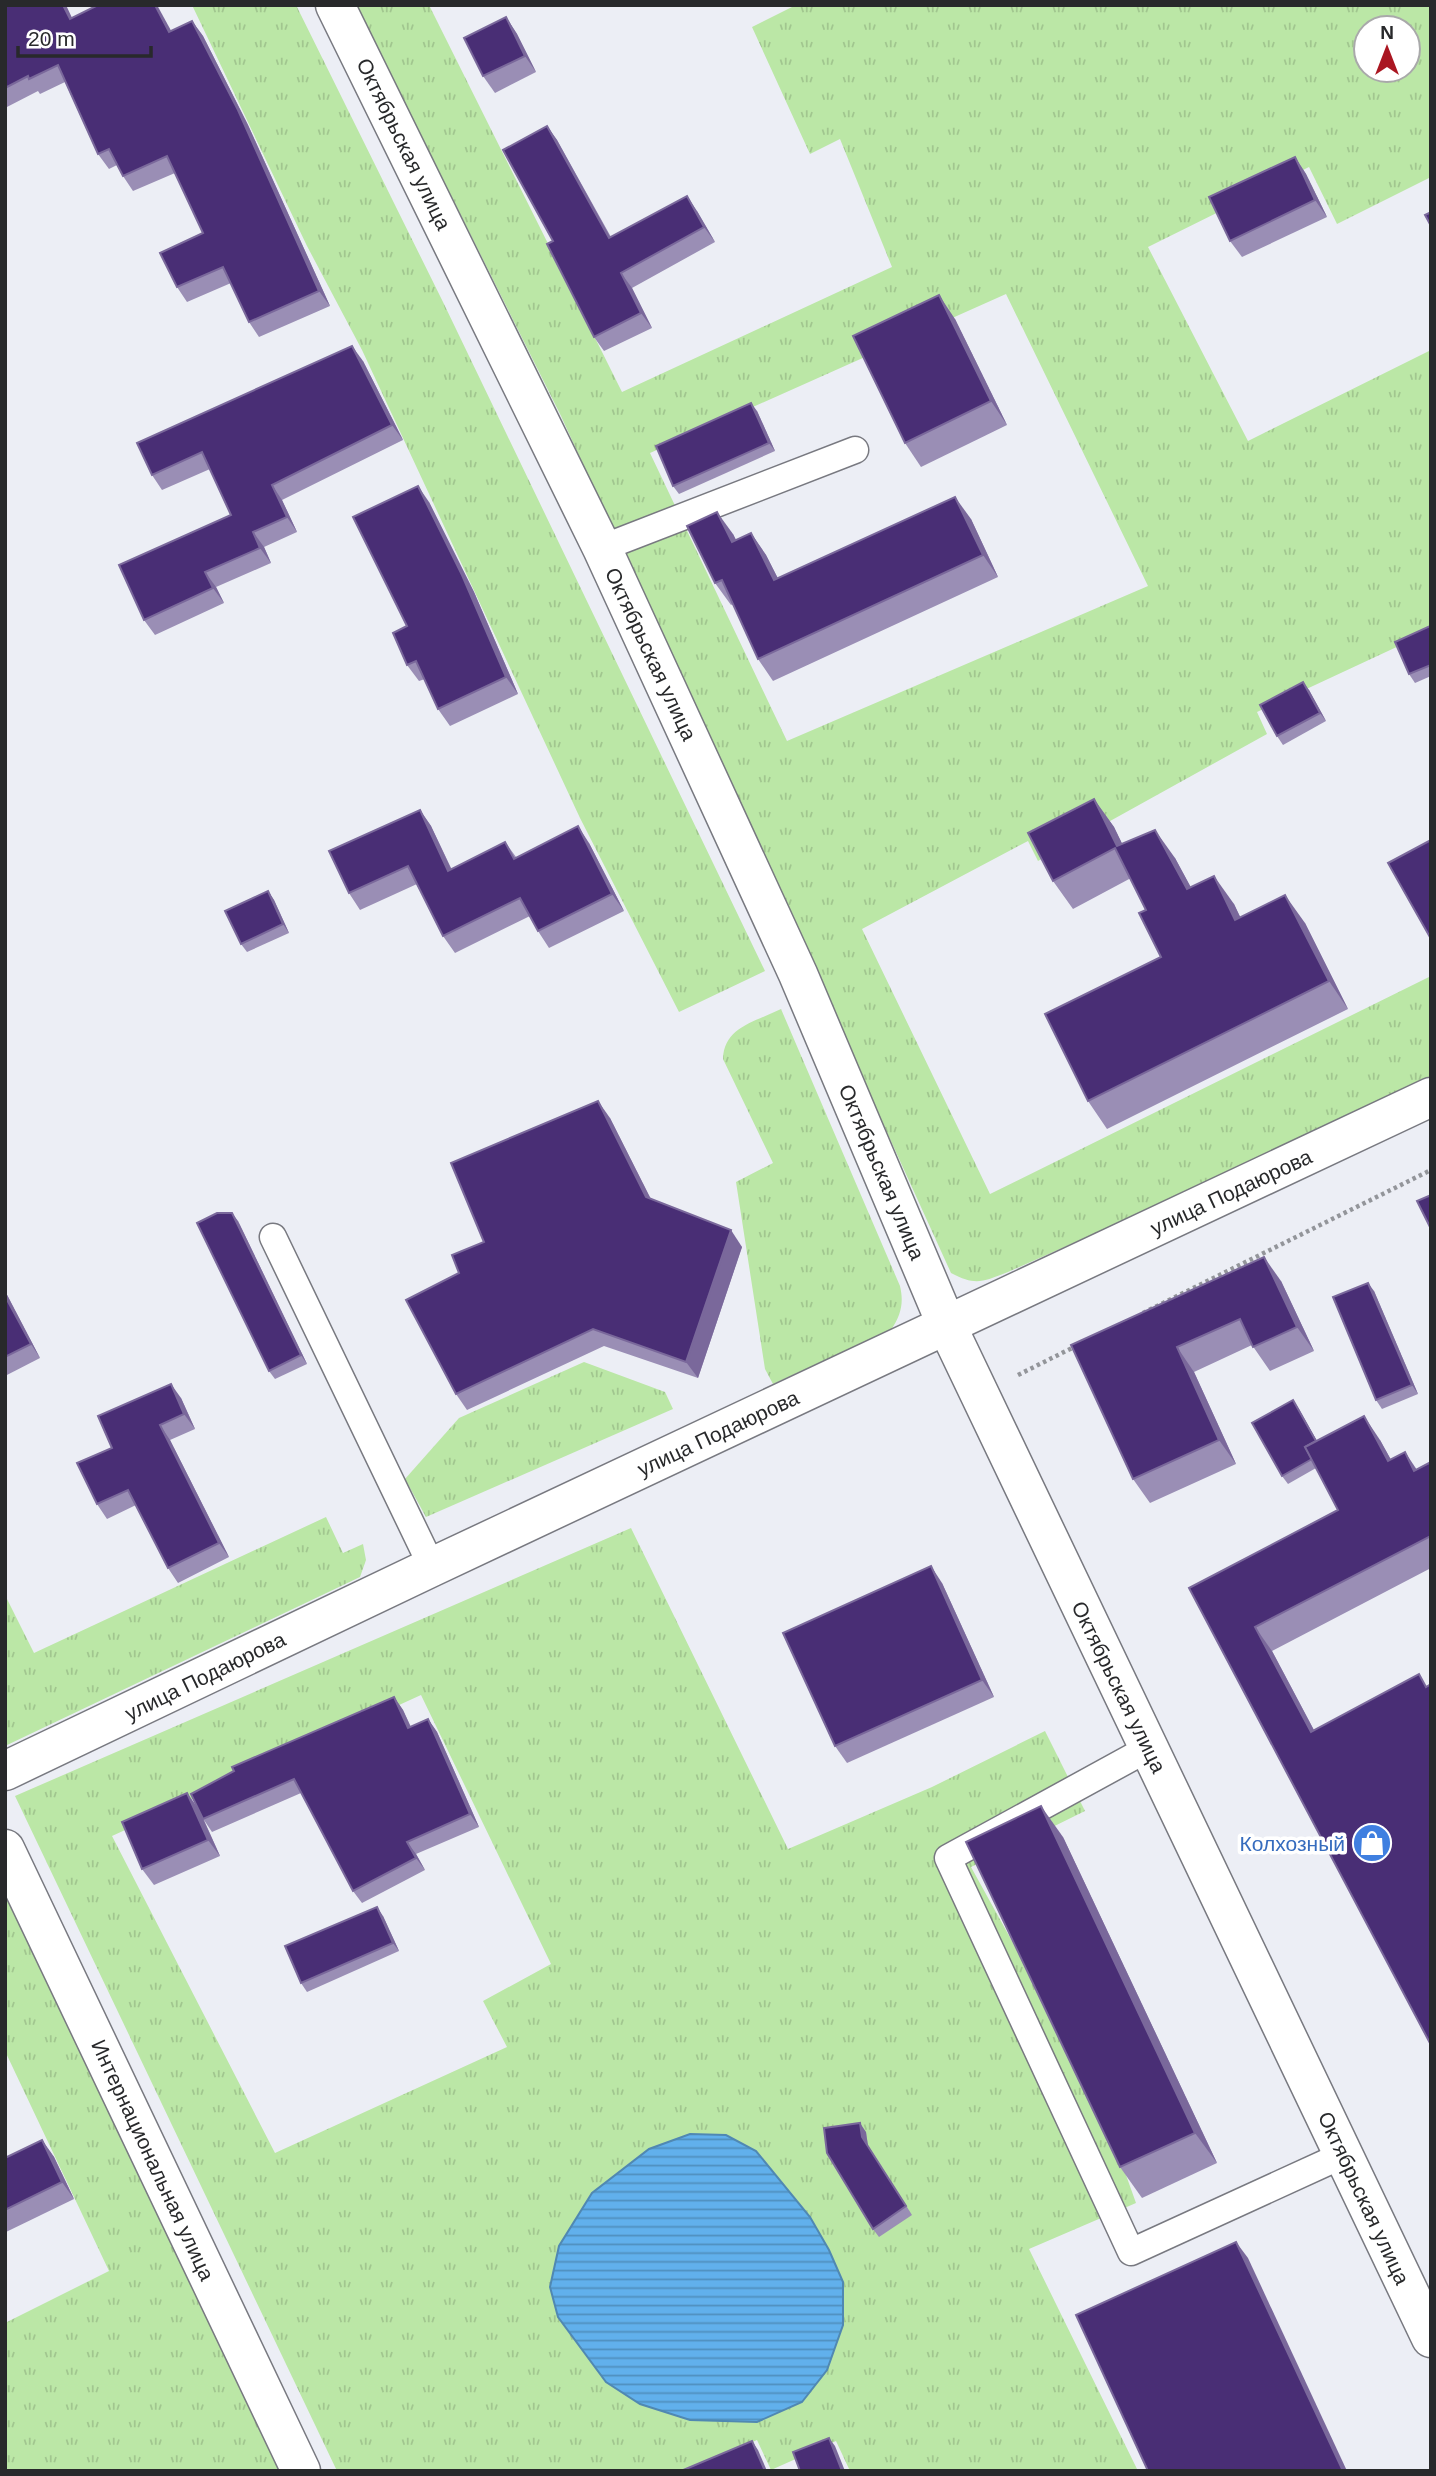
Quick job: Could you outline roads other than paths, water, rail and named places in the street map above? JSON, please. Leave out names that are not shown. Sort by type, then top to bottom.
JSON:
[{"type":"street","name":"Октябрьская улица","points":[[335,5],[602,548],[798,974],[947,1326],[1431,2338]]},
{"type":"street","name":"улица Подаюрова","points":[[5,1771],[1431,1097]]},
{"type":"street","name":"Интернациональная улица","points":[[5,1849],[301,2471]]},
{"type":"lane","points":[[602,548],[855,450]]},
{"type":"lane","points":[[273,1237],[432,1567]]},
{"type":"lane","points":[[1149,1748],[948,1858],[1132,2252],[1343,2155]]},
{"type":"water","points":[[690,2134],[726,2135],[756,2151],[810,2217],[843,2282],[843,2325],[827,2370],[802,2402],[757,2422],[690,2420],[640,2404],[606,2382],[558,2317],[550,2287],[559,2246],[592,2193],[649,2149]]},
{"type":"place","name":"Колхозный","points":[[1372,1843]]}]
